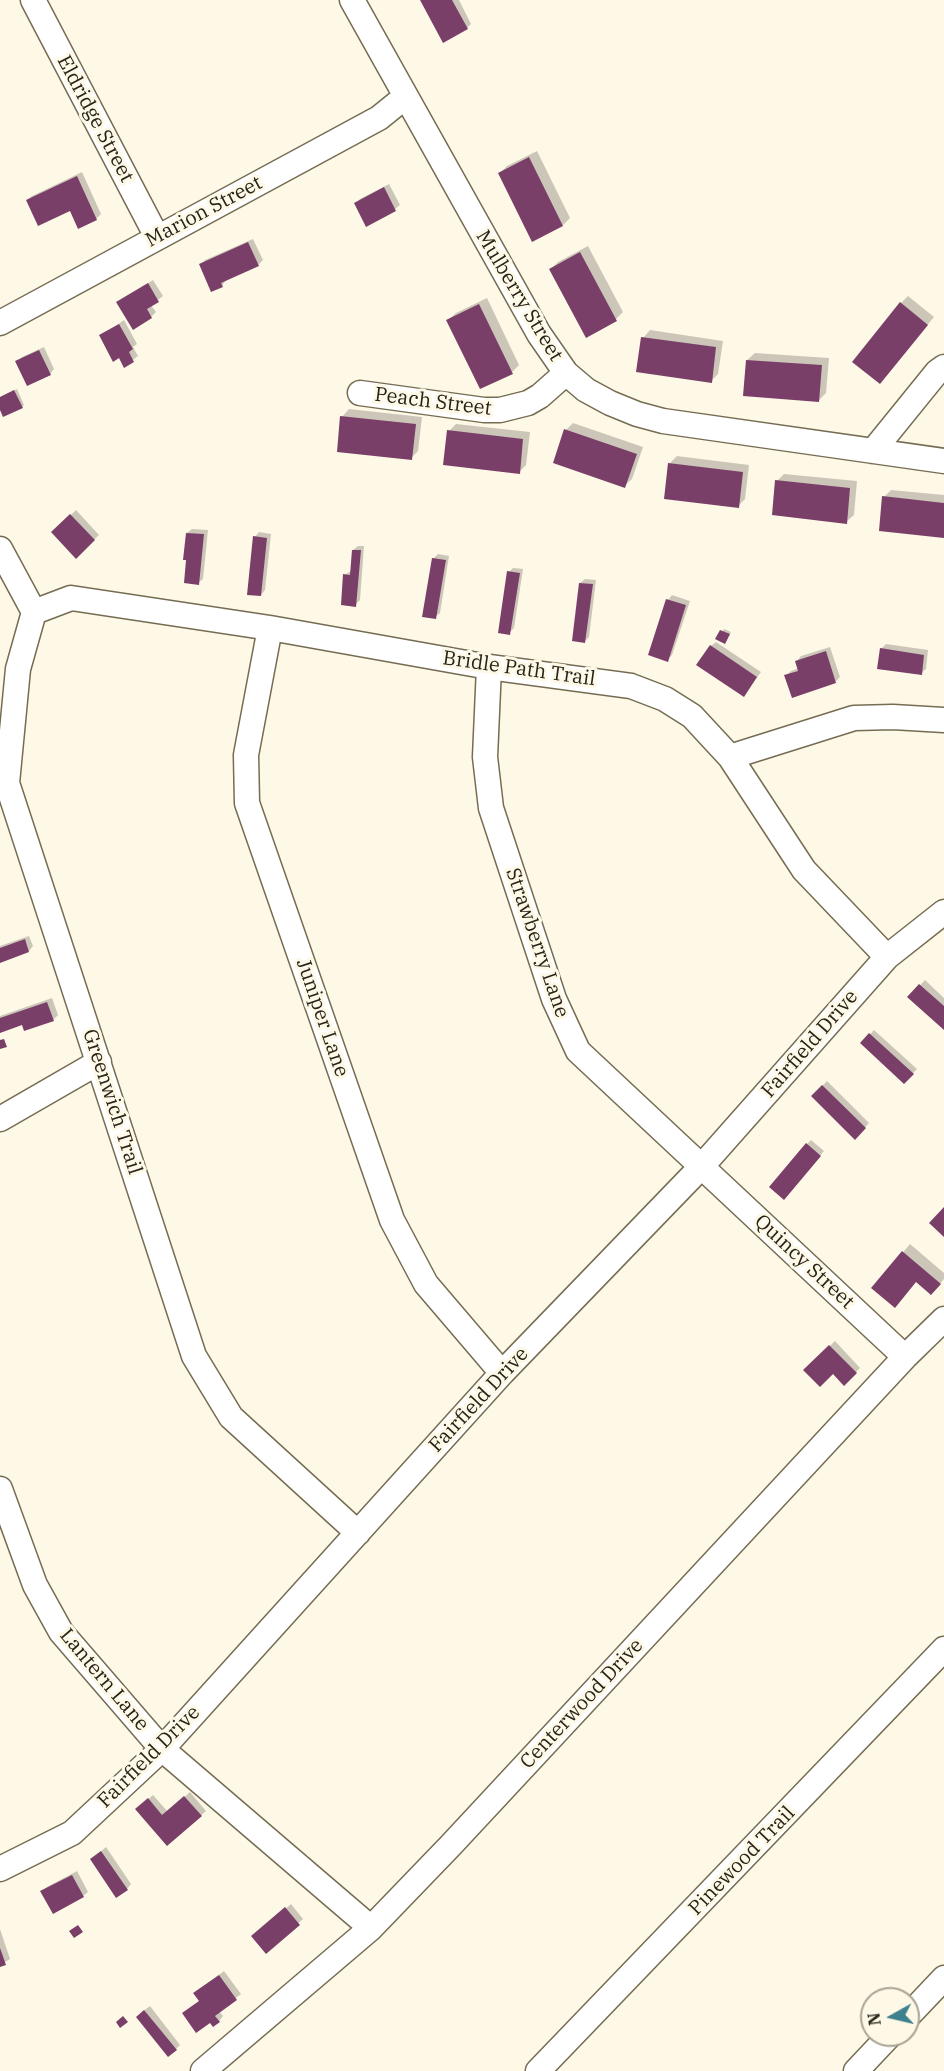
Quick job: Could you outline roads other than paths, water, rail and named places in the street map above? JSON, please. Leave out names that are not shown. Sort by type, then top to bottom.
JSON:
[{"type":"street","name":"Eldridge Street","points":[[33,0],[157,237]]},
{"type":"street","name":"Mulberry Street","points":[[352,0],[528,314],[566,373],[586,390],[637,414],[663,421],[944,461]]},
{"type":"street","name":"Marion Street","points":[[0,322],[379,118],[405,97]]},
{"type":"street","points":[[873,451],[944,366]]},
{"type":"street","name":"Peach Street","points":[[360,393],[484,410],[500,410],[528,403],[540,396],[566,373]]},
{"type":"street","points":[[0,549],[34,612]]},
{"type":"street","name":"Bridle Path Trail","points":[[34,612],[71,598],[270,628],[489,667],[589,679],[640,689],[665,699],[692,716],[730,756],[804,870],[887,957]]},
{"type":"street","name":"Greenwich Trail","points":[[34,612],[18,669],[7,783],[194,1356],[231,1417],[357,1533]]},
{"type":"street","name":"Juniper Lane","points":[[270,628],[246,755],[247,803],[392,1220],[426,1284],[502,1373]]},
{"type":"street","name":"Strawberry Lane","points":[[489,667],[485,757],[491,808],[554,999],[578,1051],[702,1166]]},
{"type":"street","points":[[730,756],[854,718],[893,717],[944,720]]},
{"type":"street","name":"Fairfield Drive","points":[[0,1869],[72,1833],[162,1749],[502,1373],[702,1166],[887,957],[944,912]]},
{"type":"street","points":[[0,1119],[99,1062]]},
{"type":"street","name":"Quincy Street","points":[[702,1166],[905,1357]]},
{"type":"street","name":"Centerwood Drive","points":[[203,2071],[371,1928],[905,1357],[944,1319]]},
{"type":"street","name":"Lantern Lane","points":[[0,1489],[35,1585],[61,1632],[162,1749],[371,1928]]},
{"type":"street","name":"Pinewood Trail","points":[[538,2071],[944,1649]]},
{"type":"street","points":[[920,2003],[944,1978]]},
{"type":"street","points":[[856,2071],[879,2047]]}]
